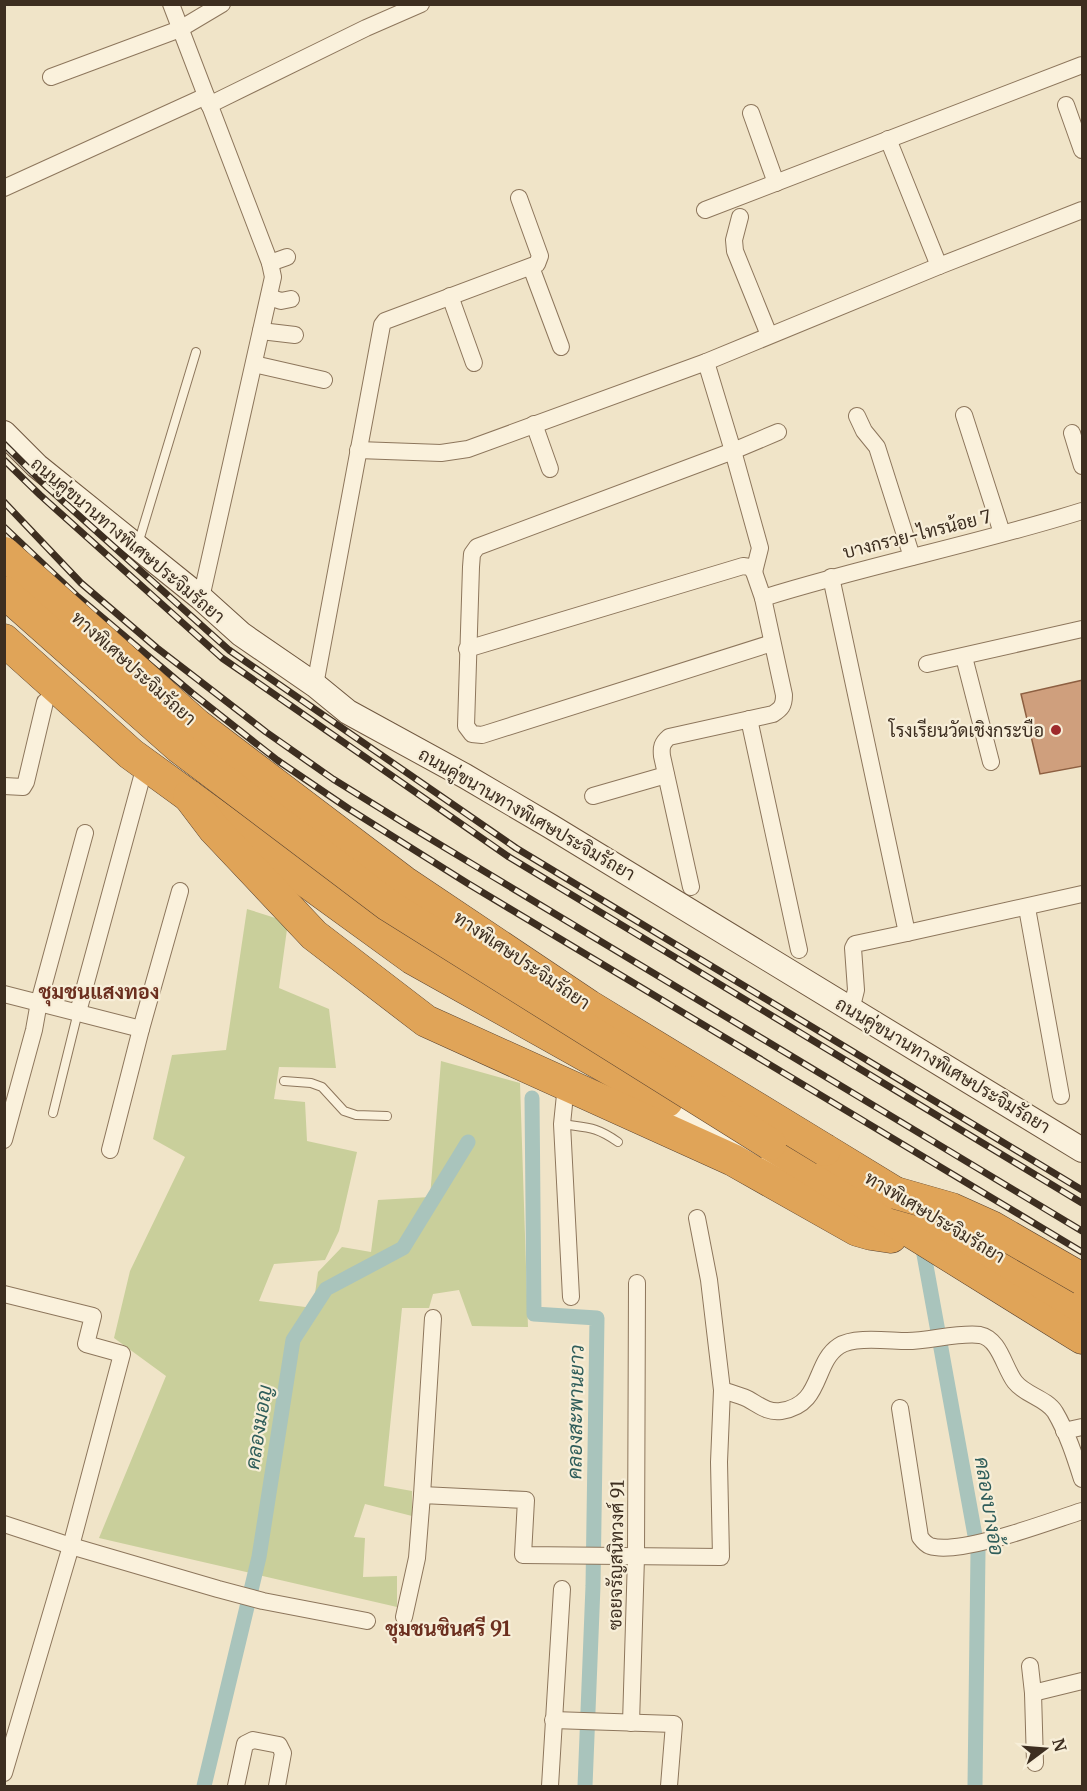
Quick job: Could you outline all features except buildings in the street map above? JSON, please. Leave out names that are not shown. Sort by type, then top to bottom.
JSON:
[{"type":"highway","name":"ทางพิเศษประจิมรัถยา","points":[[4,553],[197,725],[404,882],[589,1006],[1083,1307]]},
{"type":"highway","name":"ทางพิเศษประจิมรัถยา","points":[[4,592],[178,747],[388,905],[1083,1338]]},
{"type":"highway","points":[[4,640],[131,754],[412,958],[666,1088]]},
{"type":"highway","points":[[189,796],[214,829],[314,935],[426,1021],[733,1160],[857,1230],[900,1242]]},
{"type":"highway","points":[[896,1193],[952,1209],[992,1227],[1083,1279]]},
{"type":"main road","name":"ถนนคู่ขนานทางพิเศษประจิมรัถยา","points":[[4,433],[37,466],[201,598],[242,634],[315,685],[348,712],[550,826],[1083,1150]]},
{"type":"main road","points":[[4,610],[115,711],[156,744],[319,860],[340,870],[388,871],[412,877],[603,1000],[656,1051],[666,1088],[900,1242],[1083,1352]]},
{"type":"main road","points":[[666,1088],[674,1058],[692,1055],[1083,1292]]},
{"type":"street","points":[[171,4],[270,263],[273,278],[201,598]]},
{"type":"street","points":[[51,77],[180,29],[222,4]]},
{"type":"street","points":[[4,188],[421,4]]},
{"type":"street","points":[[705,210],[1083,65]]},
{"type":"street","points":[[1066,105],[1083,150]]},
{"type":"street","points":[[751,113],[776,183]]},
{"type":"street","points":[[888,139],[939,266]]},
{"type":"street","points":[[315,685],[381,325],[385,321],[537,264],[540,256],[519,198]]},
{"type":"street","points":[[358,450],[441,453],[468,449],[706,362],[939,266],[1083,210]]},
{"type":"street","points":[[740,217],[734,240],[735,250],[769,335]]},
{"type":"street","points":[[270,263],[287,257]]},
{"type":"street","points":[[531,267],[561,347]]},
{"type":"street","points":[[450,296],[474,363]]},
{"type":"street","points":[[269,297],[281,301],[291,299]]},
{"type":"street","points":[[261,331],[295,335]]},
{"type":"street","points":[[706,362],[760,548],[754,572]]},
{"type":"street","points":[[254,364],[324,380]]},
{"type":"street","points":[[964,415],[1002,533]]},
{"type":"street","points":[[857,416],[864,431],[877,447],[912,557]]},
{"type":"street","points":[[534,424],[550,469]]},
{"type":"street","points":[[772,643],[482,735],[472,734],[466,726],[471,567],[472,554],[477,547],[733,451],[777,432]]},
{"type":"street","points":[[1071,433],[1083,466]]},
{"type":"street","name":"บางกรวย-ไทรน้อย 7","points":[[763,598],[831,577],[1083,511]]},
{"type":"street","points":[[467,649],[743,567],[750,567],[763,598],[784,703],[781,709],[772,714],[669,737],[664,741],[661,748],[666,775],[692,887]]},
{"type":"street","points":[[831,577],[907,933]]},
{"type":"street","points":[[927,664],[1083,629]]},
{"type":"street","points":[[964,657],[991,762]]},
{"type":"street","points":[[4,786],[23,787],[26,782],[45,702]]},
{"type":"street","points":[[749,719],[799,950]]},
{"type":"street","points":[[78,1012],[143,773]]},
{"type":"street","points":[[593,796],[666,775]]},
{"type":"street","points":[[4,1140],[85,833]]},
{"type":"street","points":[[110,1150],[180,891]]},
{"type":"street","points":[[851,1010],[856,990],[853,948],[855,944],[1083,894]]},
{"type":"street","points":[[1027,908],[1061,1096]]},
{"type":"street","points":[[4,994],[141,1029]]},
{"type":"street","points":[[566,1085],[562,1124],[571,1297]]},
{"type":"street","points":[[422,1495],[526,1500],[523,1556],[721,1557],[719,1462],[722,1390],[709,1280],[697,1218]]},
{"type":"street","name":"ซอยจรัญสนิทวงศ์ 91","points":[[625,1722],[637,1282]]},
{"type":"street","points":[[4,1294],[93,1316],[86,1344],[122,1354],[70,1546],[4,1773]]},
{"type":"street","points":[[404,1617],[417,1558],[433,1318]]},
{"type":"street","points":[[722,1390],[746,1398],[768,1411],[779,1411],[802,1404],[838,1346],[851,1341],[916,1341],[968,1335],[983,1336],[991,1342],[1002,1357],[1017,1384],[1047,1404],[1060,1423],[1083,1479]]},
{"type":"street","points":[[900,1408],[920,1537],[928,1546],[940,1548],[960,1546],[988,1540],[1083,1510]]},
{"type":"street","points":[[1060,1423],[1083,1427]]},
{"type":"street","points":[[4,1524],[70,1546],[262,1601],[367,1621]]},
{"type":"street","points":[[550,1786],[562,1589]]},
{"type":"street","points":[[1030,1666],[1035,1764]]},
{"type":"street","points":[[1033,1693],[1083,1681]]},
{"type":"street","points":[[554,1720],[674,1724],[669,1786]]},
{"type":"street","points":[[236,1786],[245,1744],[253,1740],[279,1745],[283,1753],[277,1786]]},
{"type":"lane","points":[[137,548],[196,352]]},
{"type":"lane","points":[[53,1113],[78,1012]]},
{"type":"lane","points":[[284,1081],[311,1083],[322,1087],[344,1111],[387,1116]]},
{"type":"lane","points":[[562,1124],[587,1126],[605,1133],[618,1142]]},
{"type":"green space","points":[[247,909],[288,922],[279,988],[329,1009],[336,1068],[279,1067],[274,1099],[305,1102],[307,1141],[357,1152],[339,1231],[325,1260],[274,1264],[259,1301],[313,1308],[318,1272],[342,1247],[371,1252],[378,1200],[430,1197],[441,1061],[520,1083],[528,1327],[472,1326],[459,1290],[433,1294],[429,1308],[402,1308],[384,1486],[412,1491],[412,1516],[365,1504],[354,1537],[365,1538],[363,1577],[397,1576],[397,1607],[99,1538],[166,1376],[114,1338],[130,1271],[185,1157],[153,1139],[172,1055],[226,1050]]},
{"type":"waterway","name":"คลองสะพานยาว","points":[[532,1098],[534,1314],[597,1318],[593,1586],[585,1786]]},
{"type":"waterway","name":"คลองมอญ","points":[[204,1786],[259,1557],[293,1340],[326,1289],[403,1248],[468,1142]]},
{"type":"waterway","name":"คลองบางอ้อ","points":[[921,1238],[978,1552],[975,1786]]},
{"type":"railway","points":[[4,444],[47,487],[229,650],[516,848],[1082,1190]]},
{"type":"railway","points":[[4,460],[222,658],[509,857],[1082,1203]]},
{"type":"railway","points":[[4,502],[81,583],[157,648],[266,732],[333,779],[1082,1231]]},
{"type":"railway","points":[[4,527],[78,597],[192,693],[277,760],[349,809],[467,883],[1082,1252]]},
{"type":"place","name":"โรงเรียนวัดเชิงกระบือ","points":[[1056,730]]},
{"type":"district","name":"ชุมชนแสงทอง","points":[[99,991]]},
{"type":"district","name":"ชุมชนชินศรี 91","points":[[448,1628]]}]
